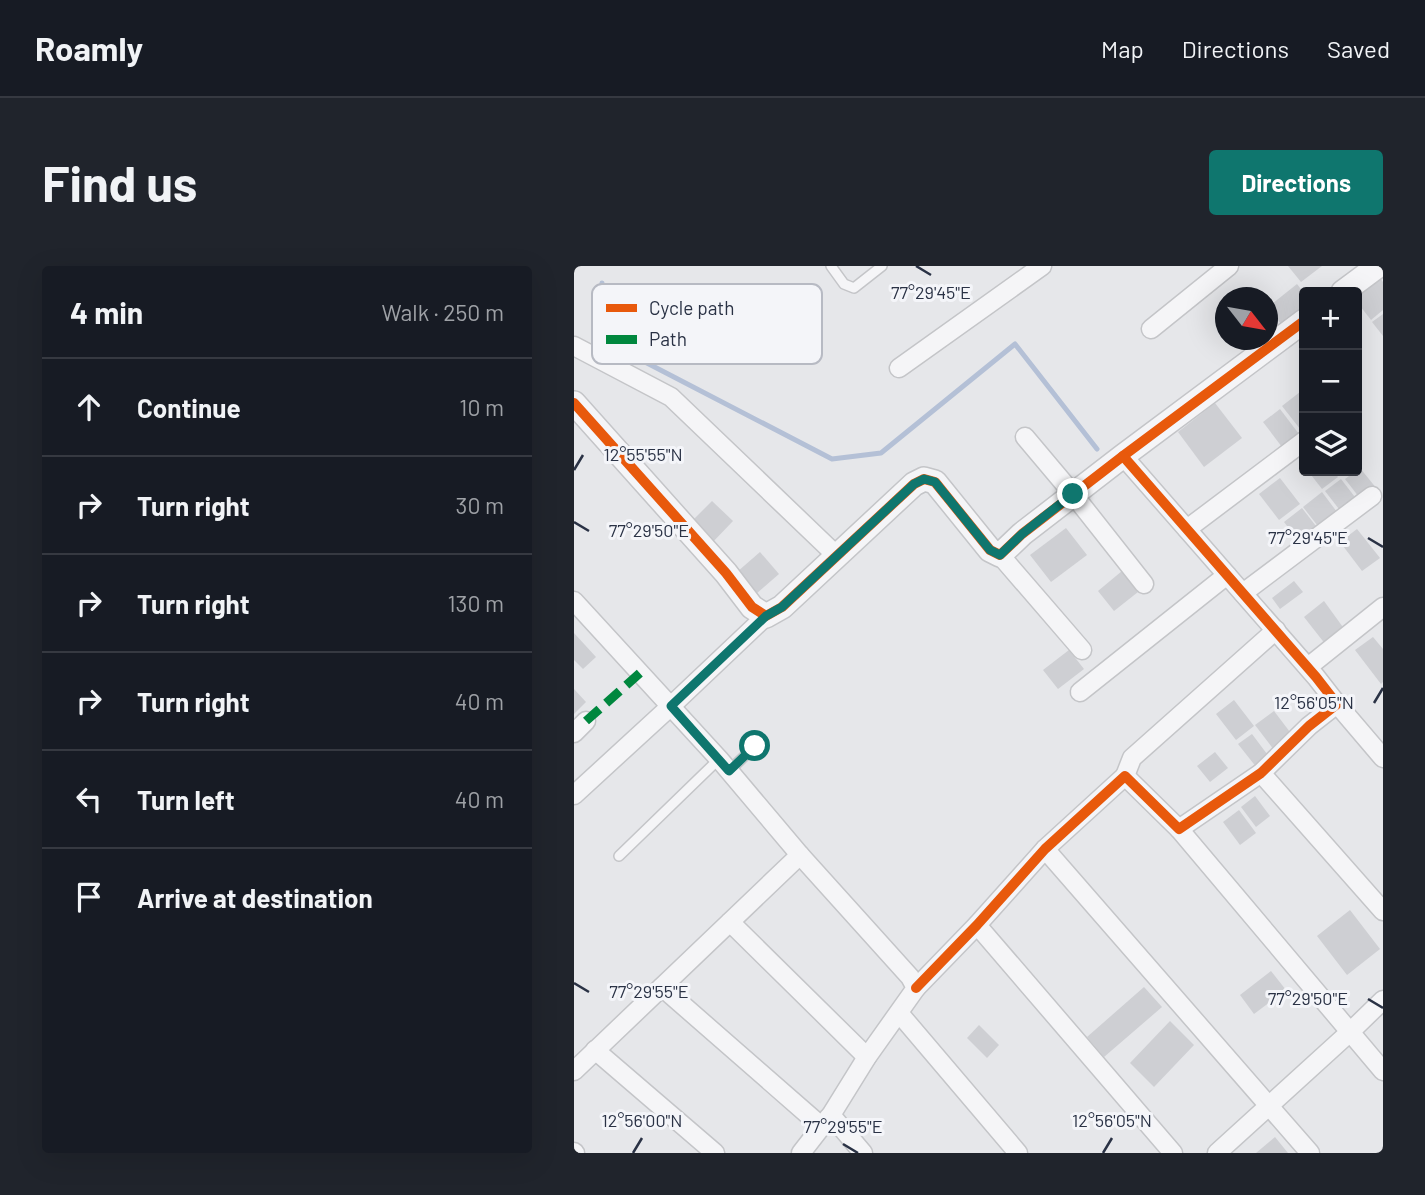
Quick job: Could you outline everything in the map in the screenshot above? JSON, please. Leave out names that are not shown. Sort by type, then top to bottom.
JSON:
[{"type":"street","points":[[899,368],[1042,266]]},
{"type":"street","points":[[1152,329],[1229,266]]},
{"type":"street","points":[[1350,287],[1378,266]]},
{"type":"street","points":[[1000,555],[1073,494],[1299,325]]},
{"type":"street","points":[[574,346],[592,355]]},
{"type":"street","points":[[608,364],[671,397],[837,556]]},
{"type":"street","points":[[574,403],[726,573],[752,607],[766,616]]},
{"type":"street","points":[[1025,437],[1144,584]]},
{"type":"street","points":[[1187,528],[1299,446]]},
{"type":"street","points":[[1123,456],[1308,667],[1383,758]]},
{"type":"street","points":[[574,795],[766,616],[782,607],[914,484],[924,479],[935,482],[990,550],[1000,555],[1082,650]]},
{"type":"street","points":[[1243,593],[1372,496]]},
{"type":"street","points":[[1080,692],[1227,575]]},
{"type":"street","points":[[574,601],[911,976],[916,988]]},
{"type":"street","points":[[1308,667],[1383,607]]},
{"type":"street","points":[[801,1153],[826,1121],[916,988],[1045,849],[1125,776],[1132,758],[1276,631]]},
{"type":"street","points":[[1179,829],[1261,773],[1309,726],[1337,704]]},
{"type":"street","points":[[1261,773],[1383,911]]},
{"type":"street","points":[[1125,776],[1179,829],[1383,1071]]},
{"type":"street","points":[[1045,849],[1310,1153]]},
{"type":"street","points":[[574,1071],[800,855]]},
{"type":"street","points":[[730,922],[867,1057]]},
{"type":"street","points":[[977,925],[1172,1153]]},
{"type":"street","points":[[662,987],[863,1153]]},
{"type":"street","points":[[1217,1153],[1383,1000]]},
{"type":"street","points":[[899,1013],[1018,1153]]},
{"type":"street","points":[[595,1051],[715,1153]]},
{"type":"lane","points":[[831,266],[844,284],[854,288],[883,266]]},
{"type":"lane","points":[[618,856],[724,765],[755,746]]},
{"type":"building","points":[[1288,266],[1322,266],[1301,282]]},
{"type":"building","points":[[1379,276],[1383,282],[1383,310],[1371,320],[1362,308],[1362,290]]},
{"type":"building","points":[[1297,284],[1299,287],[1299,323],[1287,332],[1278,320],[1278,299]]},
{"type":"building","points":[[1383,314],[1383,336],[1372,322]]},
{"type":"building","points":[[1299,393],[1299,428],[1282,406]]},
{"type":"building","points":[[1215,403],[1242,438],[1204,467],[1178,432]]},
{"type":"building","points":[[1280,409],[1299,434],[1299,440],[1285,451],[1263,422]]},
{"type":"building","points":[[1362,470],[1377,489],[1362,501],[1345,479],[1349,476],[1362,476]]},
{"type":"building","points":[[1312,476],[1338,477],[1322,489]]},
{"type":"building","points":[[1280,478],[1300,504],[1279,520],[1259,494]]},
{"type":"building","points":[[1341,479],[1358,501],[1342,513],[1325,491]]},
{"type":"building","points":[[1322,492],[1340,516],[1321,530],[1303,507]]},
{"type":"building","points":[[712,501],[733,521],[710,545],[689,524]]},
{"type":"building","points":[[1302,508],[1319,530],[1301,544],[1284,522]]},
{"type":"building","points":[[1066,528],[1087,555],[1051,582],[1030,555]]},
{"type":"building","points":[[1357,529],[1380,558],[1362,571],[1340,542]]},
{"type":"building","points":[[760,552],[779,574],[756,594],[737,572]]},
{"type":"building","points":[[1122,571],[1138,592],[1114,611],[1098,591]]},
{"type":"building","points":[[1294,581],[1303,592],[1280,609],[1272,598]]},
{"type":"building","points":[[1324,601],[1345,630],[1326,645],[1304,617]]},
{"type":"building","points":[[574,633],[596,657],[583,669],[574,660]]},
{"type":"building","points":[[1373,637],[1383,649],[1381,684],[1355,650]]},
{"type":"building","points":[[1069,650],[1084,669],[1058,689],[1043,670]]},
{"type":"building","points":[[574,689],[586,702],[574,714]]},
{"type":"building","points":[[1234,700],[1254,726],[1236,740],[1216,714]]},
{"type":"building","points":[[1274,711],[1293,736],[1274,750],[1255,725]]},
{"type":"building","points":[[1252,734],[1270,758],[1257,768],[1238,744]]},
{"type":"building","points":[[1215,752],[1228,768],[1210,782],[1197,766]]},
{"type":"building","points":[[1255,796],[1270,816],[1256,827],[1241,807]]},
{"type":"building","points":[[1239,810],[1256,833],[1240,845],[1223,822]]},
{"type":"building","points":[[1350,910],[1380,949],[1347,975],[1317,936]]},
{"type":"building","points":[[1271,971],[1286,990],[1254,1014],[1240,995]]},
{"type":"building","points":[[1144,987],[1162,1007],[1104,1057],[1087,1037]]},
{"type":"building","points":[[1170,1021],[1194,1045],[1154,1087],[1130,1063]]},
{"type":"building","points":[[979,1025],[999,1045],[987,1058],[967,1038]]},
{"type":"building","points":[[1275,1137],[1288,1153],[1256,1153]]},
{"type":"waterway","points":[[649,364],[832,459],[881,453],[1015,344],[1097,449]]},
{"type":"marked path","points":[[586,721],[640,673]]},
{"type":"cycle path","points":[[574,403],[726,573],[752,607],[766,616],[782,607],[914,484],[924,479],[935,482],[990,550],[1000,555],[1022,534],[1123,456],[1299,325]]},
{"type":"cycle path","points":[[916,988],[1045,849],[1125,776],[1179,829],[1261,773],[1309,726],[1337,704],[1123,456]]},
{"type":"route","points":[[755,746],[729,771],[671,706],[766,616],[782,607],[914,484],[924,479],[935,482],[990,550],[1000,555],[1073,494]]}]
